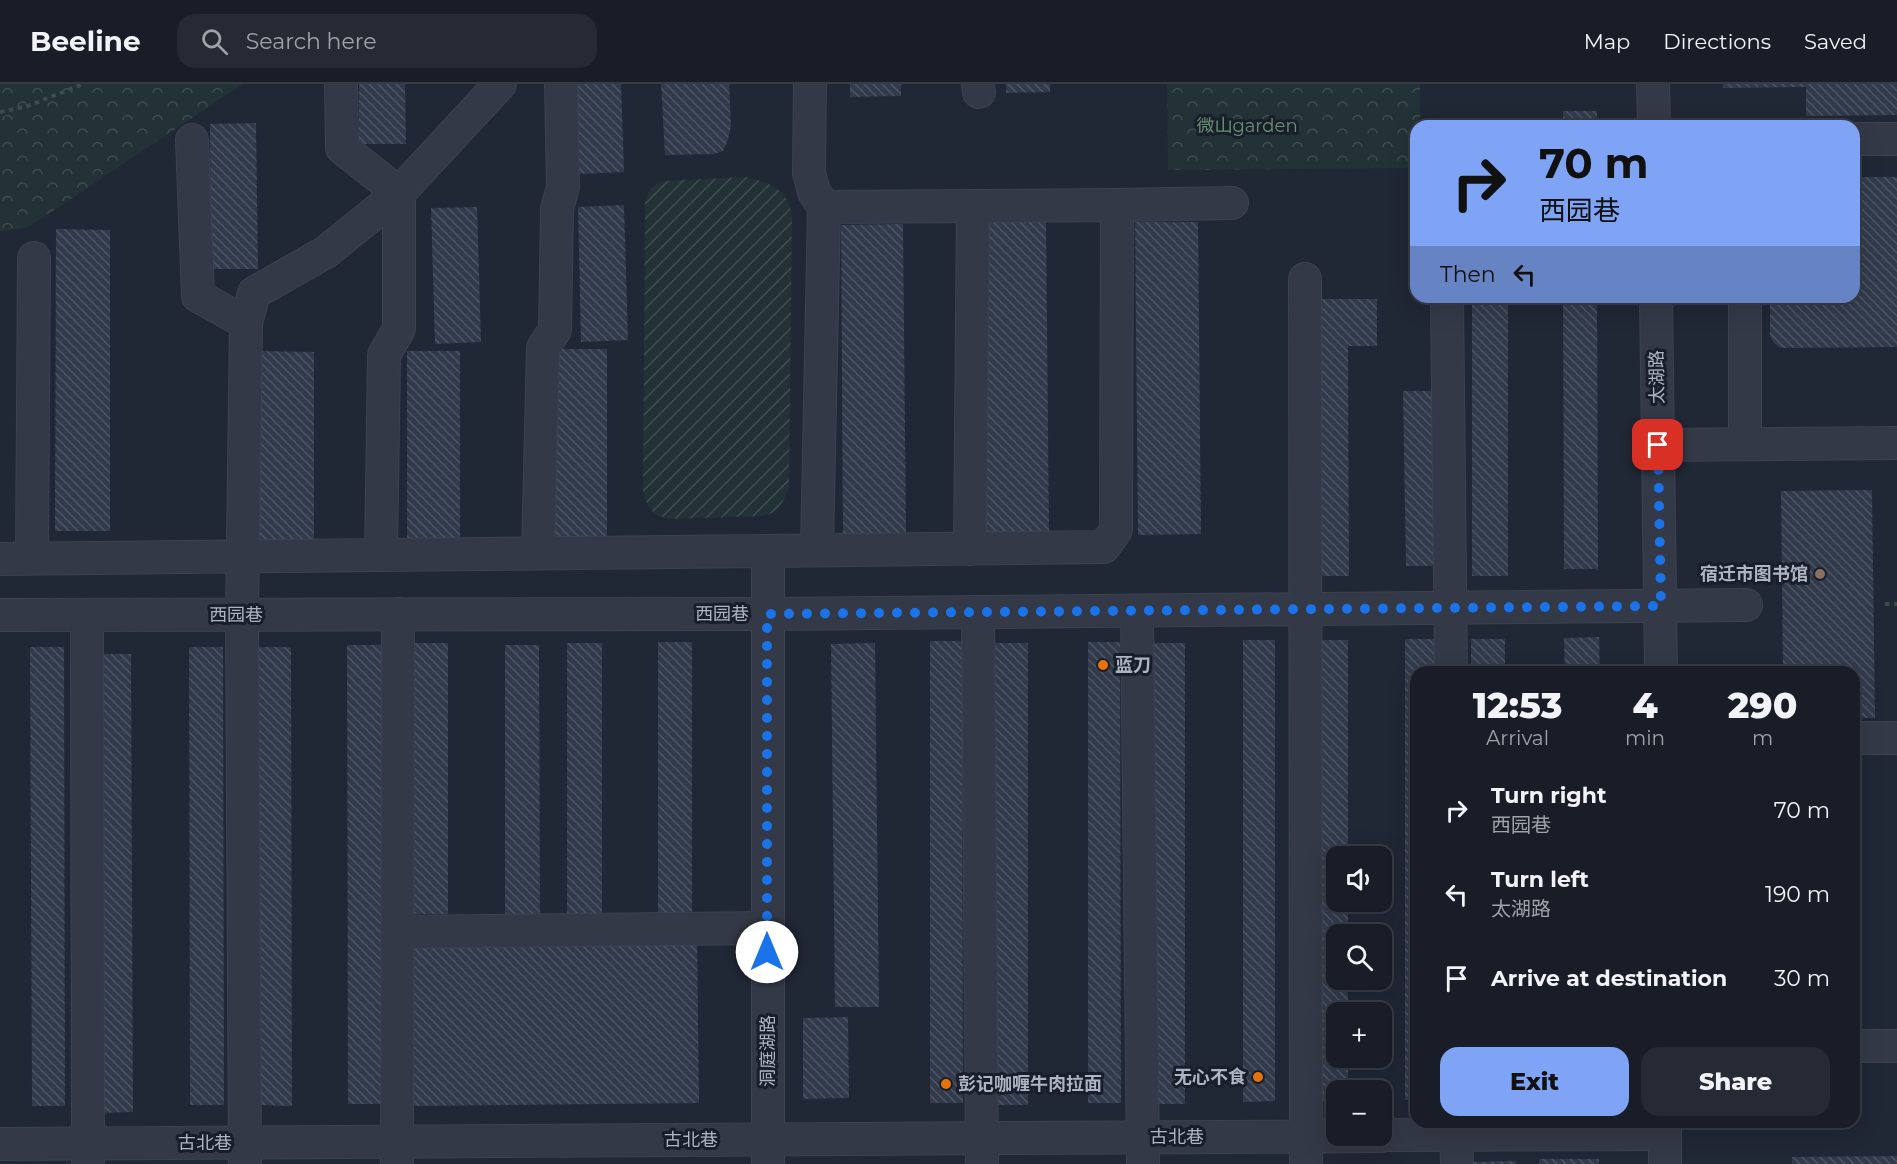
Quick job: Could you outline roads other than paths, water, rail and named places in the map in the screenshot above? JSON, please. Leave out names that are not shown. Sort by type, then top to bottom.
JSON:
[{"type":"street","points":[[341,84],[342,148],[399,193]]},
{"type":"street","points":[[245,1153],[242,615],[246,323],[254,293],[326,252],[399,193],[500,84]]},
{"type":"street","points":[[538,553],[543,348],[555,330],[557,209],[564,187],[561,84]]},
{"type":"street","points":[[810,84],[809,173],[814,192],[824,207],[817,550]]},
{"type":"street","points":[[1653,84],[1654,120]]},
{"type":"street","points":[[1860,140],[1897,139]]},
{"type":"street","points":[[192,141],[198,296],[246,323]]},
{"type":"street","points":[[381,555],[384,355],[399,329],[399,193]]},
{"type":"street","points":[[824,207],[1232,203]]},
{"type":"street","points":[[0,559],[1104,547],[1116,530],[1117,205]]},
{"type":"street","points":[[970,549],[973,206]]},
{"type":"street","points":[[32,558],[34,258]]},
{"type":"street","points":[[1305,279],[1306,1150]]},
{"type":"street","points":[[1447,303],[1451,666]]},
{"type":"street","name":"太湖路","points":[[1656,303],[1661,666]]},
{"type":"street","points":[[1745,303],[1745,444]]},
{"type":"street","points":[[1658,445],[1897,443]]},
{"type":"street","name":"洞庭湖路","points":[[768,551],[768,1151]]},
{"type":"street","name":"西园巷","points":[[0,615],[767,614],[1746,605]]},
{"type":"street","points":[[1137,610],[1143,1151]]},
{"type":"street","points":[[978,612],[982,1151]]},
{"type":"street","points":[[397,1153],[398,614]]},
{"type":"street","points":[[87,615],[88,1154]]},
{"type":"street","points":[[1860,738],[1897,738]]},
{"type":"street","points":[[397,932],[767,928]]},
{"type":"street","points":[[1860,1046],[1897,1046]]},
{"type":"street","name":"古北巷","points":[[1392,1137],[1456,1140],[1665,1140]]},
{"type":"street","name":"古北巷","points":[[0,1144],[88,1154],[1306,1150],[1327,1146]]},
{"type":"place","name":"宿迁市图书馆","points":[[1820,574]]},
{"type":"place","name":"蓝刀","points":[[1103,665]]},
{"type":"place","name":"无心不食","points":[[1258,1077]]},
{"type":"place","name":"彭记咖喱牛肉拉面","points":[[946,1084]]},
{"type":"park label","name":"微山garden","points":[[1247,126]]}]
